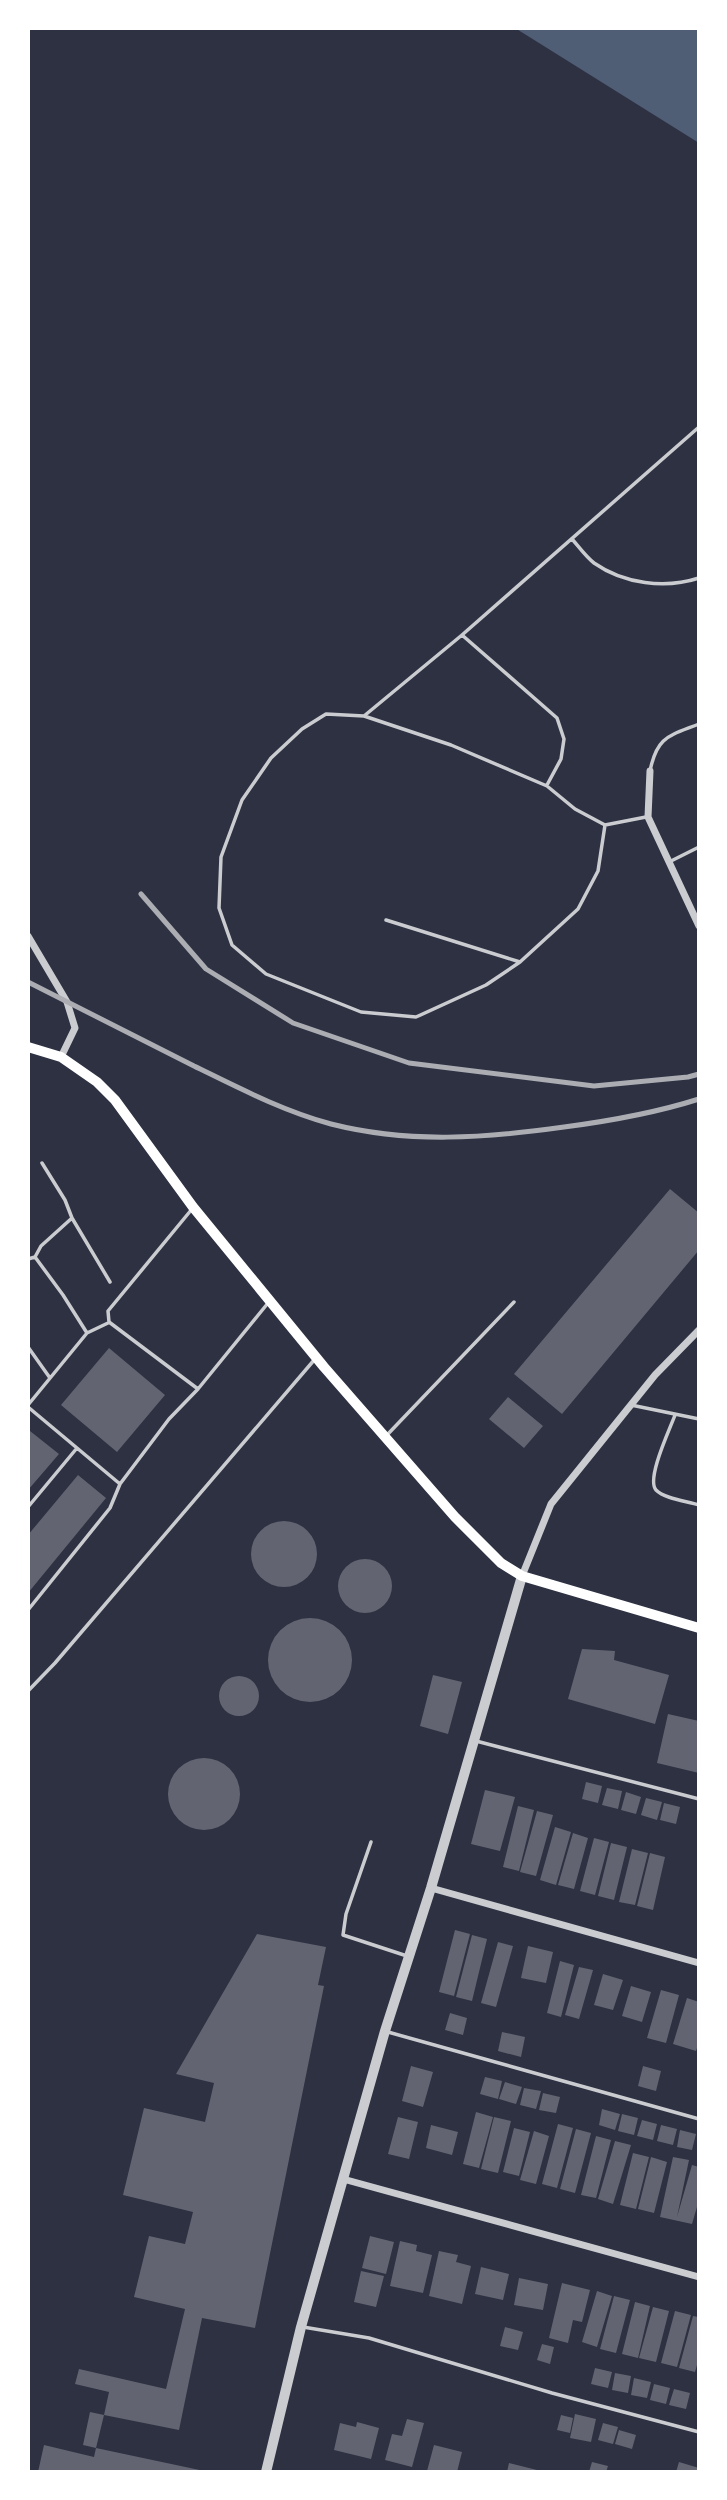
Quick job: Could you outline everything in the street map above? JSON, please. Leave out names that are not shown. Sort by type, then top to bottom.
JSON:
[{"type":"main road","points":[[28,1047],[61,1057],[97,1082],[114,1100],[193,1207],[270,1302],[455,1517],[501,1563],[522,1576],[699,1628]]},
{"type":"street","points":[[650,771],[648,817],[699,926]]},
{"type":"street","points":[[28,936],[67,1002],[75,1028],[61,1057]]},
{"type":"street","points":[[270,2471],[300,2327],[384,2031],[432,1888],[522,1576],[551,1504],[655,1375],[699,1330]]},
{"type":"street","points":[[432,1888],[699,1963]]},
{"type":"street","points":[[343,2179],[699,2277]]},
{"type":"lane","points":[[363,716],[462,635],[699,427]]},
{"type":"lane","points":[[572,539],[592,562],[618,577],[649,584],[699,578]]},
{"type":"lane","points":[[462,635],[556,718],[564,740],[561,759],[547,786]]},
{"type":"lane","points":[[606,825],[598,871],[578,909],[520,962],[486,985],[415,1017],[361,1012],[266,974],[232,945],[219,908],[221,857],[242,800],[271,758],[302,729],[326,714],[363,716],[451,745],[547,786],[575,809],[606,825],[648,817]]},
{"type":"lane","points":[[650,771],[654,753],[667,736],[699,724]]},
{"type":"lane","points":[[669,862],[699,847]]},
{"type":"lane","points":[[386,920],[520,962]]},
{"type":"lane","points":[[42,1163],[110,1282]]},
{"type":"lane","points":[[193,1207],[108,1311],[109,1322],[198,1389]]},
{"type":"lane","points":[[28,1259],[35,1257],[41,1246],[72,1218]]},
{"type":"lane","points":[[35,1257],[64,1295],[87,1333]]},
{"type":"lane","points":[[385,1437],[514,1301]]},
{"type":"lane","points":[[28,1610],[110,1508],[120,1484],[169,1419],[198,1389],[270,1302]]},
{"type":"lane","points":[[109,1322],[87,1333],[28,1406],[120,1484]]},
{"type":"lane","points":[[28,1347],[50,1378]]},
{"type":"lane","points":[[28,1691],[317,1357]]},
{"type":"lane","points":[[631,1405],[699,1419]]},
{"type":"lane","points":[[675,1415],[652,1483],[655,1489],[662,1493],[699,1505]]},
{"type":"lane","points":[[28,1507],[77,1448]]},
{"type":"lane","points":[[474,1740],[699,1799]]},
{"type":"lane","points":[[371,1842],[346,1914],[343,1935],[409,1957]]},
{"type":"lane","points":[[384,2031],[699,2119]]},
{"type":"lane","points":[[300,2327],[369,2338],[552,2393],[699,2432]]},
{"type":"water","points":[[515,28],[699,28],[699,143]]},
{"type":"building","points":[[670,1189],[699,1213],[699,1250],[562,1414],[514,1374]]},
{"type":"building","points":[[109,1348],[165,1395],[117,1452],[61,1405]]},
{"type":"building","points":[[508,1397],[543,1426],[524,1448],[489,1419]]},
{"type":"building","points":[[30,1431],[59,1454],[28,1490],[28,1433]]},
{"type":"building","points":[[78,1475],[106,1498],[28,1593],[28,1535]]},
{"type":"building","points":[[284,1521],[297,1524],[307,1531],[314,1541],[317,1554],[314,1567],[307,1577],[297,1584],[284,1587],[271,1584],[261,1577],[254,1567],[251,1554],[254,1541],[261,1531],[271,1524]]},
{"type":"building","points":[[365,1559],[384,1567],[392,1586],[384,1605],[365,1613],[346,1605],[338,1586],[346,1567]]},
{"type":"building","points":[[310,1618],[326,1621],[345,1637],[352,1660],[349,1676],[333,1695],[310,1702],[294,1699],[275,1683],[268,1660],[271,1644],[287,1625]]},
{"type":"building","points":[[582,1649],[615,1651],[614,1660],[669,1675],[655,1724],[568,1699]]},
{"type":"building","points":[[433,1675],[462,1682],[448,1734],[420,1726]]},
{"type":"building","points":[[239,1676],[253,1682],[259,1696],[253,1710],[239,1716],[225,1710],[219,1696],[225,1682]]},
{"type":"building","points":[[668,1714],[699,1721],[699,1773],[657,1763]]},
{"type":"building","points":[[204,1758],[224,1764],[234,1774],[240,1794],[234,1814],[224,1824],[204,1830],[184,1824],[174,1814],[168,1794],[174,1774],[184,1764]]},
{"type":"building","points":[[586,1782],[602,1786],[598,1803],[582,1799]]},
{"type":"building","points":[[607,1788],[622,1791],[618,1809],[602,1805]]},
{"type":"building","points":[[485,1790],[515,1797],[500,1851],[471,1844]]},
{"type":"building","points":[[626,1792],[641,1797],[636,1814],[621,1810]]},
{"type":"building","points":[[646,1798],[662,1802],[657,1820],[641,1815]]},
{"type":"building","points":[[664,1803],[680,1807],[676,1824],[660,1820]]},
{"type":"building","points":[[518,1806],[534,1810],[519,1871],[503,1867]]},
{"type":"building","points":[[537,1811],[553,1815],[536,1876],[520,1872]]},
{"type":"building","points":[[555,1827],[571,1832],[556,1885],[540,1880]]},
{"type":"building","points":[[573,1833],[588,1838],[574,1889],[558,1885]]},
{"type":"building","points":[[594,1838],[609,1842],[595,1895],[580,1891]]},
{"type":"building","points":[[611,1843],[627,1847],[614,1900],[598,1896]]},
{"type":"building","points":[[632,1849],[648,1853],[635,1905],[619,1902]]},
{"type":"building","points":[[650,1853],[665,1857],[653,1910],[637,1906]]},
{"type":"building","points":[[455,1930],[470,1934],[454,1996],[439,1992]]},
{"type":"building","points":[[257,1934],[326,1947],[318,1985],[324,1986],[255,2328],[202,2318],[179,2430],[104,2415],[109,2392],[75,2384],[79,2369],[166,2389],[185,2309],[134,2297],[149,2236],[185,2244],[193,2212],[123,2195],[144,2108],[205,2122],[214,2083],[176,2074]]},
{"type":"building","points":[[472,1935],[487,1939],[472,2001],[456,1997]]},
{"type":"building","points":[[498,1942],[513,1946],[496,2007],[481,2003]]},
{"type":"building","points":[[528,1946],[553,1952],[546,1983],[521,1978]]},
{"type":"building","points":[[560,1961],[574,1965],[561,2017],[547,2013]]},
{"type":"building","points":[[579,1967],[593,1970],[579,2019],[565,2015]]},
{"type":"building","points":[[603,1974],[623,1980],[613,2010],[594,2005]]},
{"type":"building","points":[[631,1986],[651,1992],[642,2022],[622,2016]]},
{"type":"building","points":[[661,1990],[679,1995],[666,2043],[647,2038]]},
{"type":"building","points":[[687,1998],[699,2002],[699,2042],[696,2051],[673,2044]]},
{"type":"building","points":[[450,2013],[467,2018],[463,2035],[445,2030]]},
{"type":"building","points":[[502,2032],[525,2037],[521,2057],[498,2051]]},
{"type":"building","points":[[411,2066],[433,2072],[423,2107],[402,2101]]},
{"type":"building","points":[[643,2066],[661,2071],[656,2091],[638,2086]]},
{"type":"building","points":[[485,2077],[502,2081],[498,2099],[480,2094]]},
{"type":"building","points":[[505,2082],[522,2087],[516,2104],[499,2099]]},
{"type":"building","points":[[524,2088],[541,2091],[536,2109],[520,2105]]},
{"type":"building","points":[[543,2093],[560,2097],[556,2113],[539,2110]]},
{"type":"building","points":[[602,2109],[620,2114],[615,2130],[599,2125]]},
{"type":"building","points":[[476,2112],[493,2117],[479,2168],[463,2164]]},
{"type":"building","points":[[622,2114],[638,2118],[634,2135],[618,2131]]},
{"type":"building","points":[[398,2117],[418,2122],[409,2159],[388,2154]]},
{"type":"building","points":[[494,2117],[511,2121],[498,2173],[481,2169]]},
{"type":"building","points":[[642,2120],[657,2124],[653,2140],[637,2136]]},
{"type":"building","points":[[558,2124],[573,2128],[557,2188],[542,2184]]},
{"type":"building","points":[[431,2125],[458,2132],[452,2155],[426,2148]]},
{"type":"building","points":[[661,2125],[677,2129],[673,2145],[657,2141]]},
{"type":"building","points":[[514,2128],[530,2132],[519,2176],[503,2172]]},
{"type":"building","points":[[576,2129],[591,2133],[575,2193],[560,2189]]},
{"type":"building","points":[[680,2130],[696,2134],[692,2150],[677,2147]]},
{"type":"building","points":[[534,2131],[549,2136],[536,2184],[520,2180]]},
{"type":"building","points":[[596,2136],[611,2140],[596,2198],[581,2195]]},
{"type":"building","points":[[615,2141],[631,2145],[613,2204],[598,2199]]},
{"type":"building","points":[[633,2153],[649,2157],[636,2209],[620,2205]]},
{"type":"building","points":[[651,2157],[667,2162],[654,2213],[638,2209]]},
{"type":"building","points":[[673,2157],[689,2160],[677,2217],[692,2165],[699,2167],[699,2200],[692,2224],[660,2217]]},
{"type":"building","points":[[370,2236],[394,2242],[386,2274],[362,2268]]},
{"type":"building","points":[[400,2241],[417,2245],[416,2251],[432,2255],[423,2293],[390,2286]]},
{"type":"building","points":[[439,2251],[458,2255],[456,2262],[471,2266],[462,2304],[429,2296]]},
{"type":"building","points":[[481,2267],[509,2274],[503,2300],[475,2294]]},
{"type":"building","points":[[361,2271],[384,2276],[376,2307],[354,2302]]},
{"type":"building","points":[[519,2278],[548,2284],[543,2310],[514,2305]]},
{"type":"building","points":[[562,2283],[590,2290],[582,2322],[573,2320],[568,2343],[549,2338]]},
{"type":"building","points":[[597,2291],[612,2296],[597,2347],[582,2342]]},
{"type":"building","points":[[614,2296],[630,2300],[616,2353],[600,2349]]},
{"type":"building","points":[[635,2302],[650,2306],[638,2358],[622,2354]]},
{"type":"building","points":[[653,2307],[669,2311],[656,2362],[639,2358]]},
{"type":"building","points":[[675,2311],[691,2315],[677,2367],[661,2363]]},
{"type":"building","points":[[693,2316],[699,2317],[699,2358],[695,2372],[679,2368]]},
{"type":"building","points":[[505,2327],[523,2332],[518,2350],[500,2346]]},
{"type":"building","points":[[542,2344],[554,2347],[550,2364],[537,2360]]},
{"type":"building","points":[[595,2368],[612,2372],[608,2388],[591,2384]]},
{"type":"building","points":[[615,2373],[631,2376],[628,2393],[612,2390]]},
{"type":"building","points":[[634,2378],[651,2382],[647,2398],[631,2395]]},
{"type":"building","points":[[654,2384],[670,2388],[666,2404],[650,2400]]},
{"type":"building","points":[[674,2389],[690,2393],[686,2409],[669,2405]]},
{"type":"building","points":[[90,2412],[104,2415],[96,2448],[83,2445]]},
{"type":"building","points":[[575,2414],[596,2419],[591,2442],[570,2438]]},
{"type":"building","points":[[561,2415],[573,2418],[570,2433],[557,2430]]},
{"type":"building","points":[[407,2419],[424,2423],[412,2467],[385,2460],[392,2434],[402,2436]]},
{"type":"building","points":[[357,2422],[379,2428],[371,2459],[334,2450],[340,2423],[356,2427]]},
{"type":"building","points":[[603,2423],[618,2427],[613,2444],[598,2440]]},
{"type":"building","points":[[619,2430],[636,2435],[632,2449],[615,2444]]},
{"type":"building","points":[[44,2445],[94,2457],[96,2448],[209,2472],[38,2472]]},
{"type":"building","points":[[434,2445],[462,2452],[457,2472],[427,2471]]},
{"type":"building","points":[[592,2462],[608,2466],[606,2472],[589,2472]]},
{"type":"building","points":[[679,2462],[699,2468],[699,2472],[676,2472]]},
{"type":"building","points":[[509,2463],[537,2470],[507,2472]]},
{"type":"railway","points":[[141,894],[206,969],[293,1023],[409,1063],[594,1086],[699,1074]]},
{"type":"railway","points":[[28,982],[261,1098],[313,1119],[360,1130],[419,1137],[505,1134],[615,1119],[699,1099]]}]
